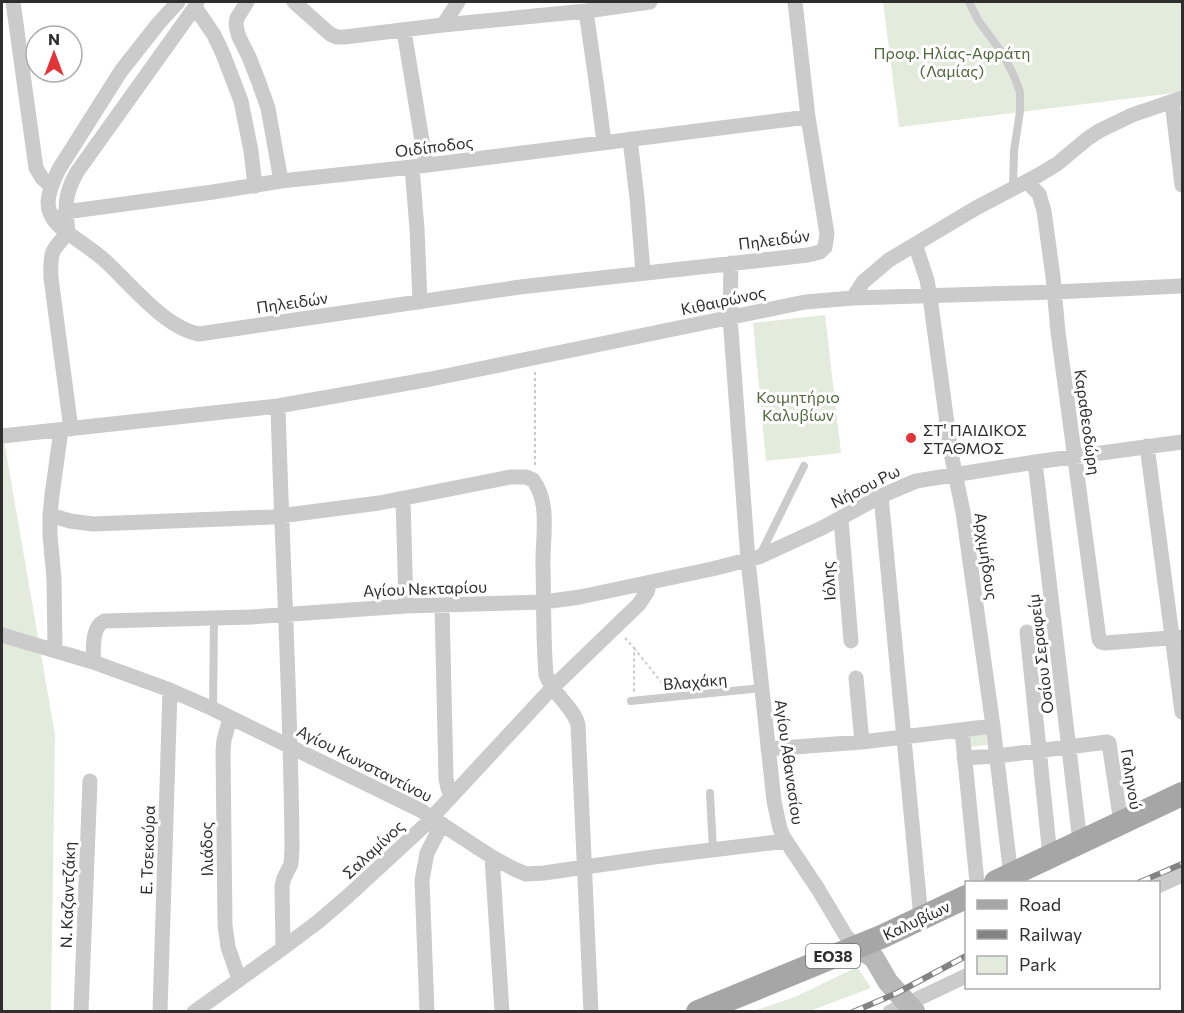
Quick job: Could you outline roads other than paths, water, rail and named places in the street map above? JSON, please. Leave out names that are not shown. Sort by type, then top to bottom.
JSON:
[{"type":"main road","points":[[1004,879],[1182,794]]},
{"type":"main road","name":"Καλυβίων","points":[[698,1011],[857,947],[965,897]]},
{"type":"street","points":[[13,2],[36,168],[51,186],[59,169],[121,71],[163,17],[178,2]]},
{"type":"street","points":[[247,2],[237,18],[237,30],[268,108],[281,181]]},
{"type":"street","points":[[294,2],[330,34],[337,37],[586,11],[650,2]]},
{"type":"street","points":[[443,25],[458,2]]},
{"type":"street","points":[[795,2],[808,117]]},
{"type":"street","points":[[55,649],[52,495],[66,430],[51,278],[51,255],[57,244],[68,233],[65,212],[67,191],[77,172],[196,4],[223,54],[241,100],[255,186]]},
{"type":"street","points":[[586,11],[604,142]]},
{"type":"street","points":[[404,31],[419,166],[417,229],[420,302]]},
{"type":"street","points":[[853,298],[862,282],[889,260],[915,244],[1057,164],[1100,131],[1132,115],[1177,100],[1182,184]]},
{"type":"street","name":"Πηλειδών","points":[[51,186],[49,209],[51,217],[61,228],[101,258],[165,318],[189,332],[199,334],[520,287],[820,252],[825,247],[827,234],[808,117]]},
{"type":"street","name":"Οιδίποδος","points":[[65,212],[281,181],[808,117]]},
{"type":"street","points":[[630,139],[643,272]]},
{"type":"street","name":"Καραθεοδώρη","points":[[1020,186],[1039,194],[1042,201],[1099,639],[1105,643],[1177,637]]},
{"type":"street","name":"Αρχιμήδους","points":[[915,244],[930,297],[949,439],[963,512],[993,726],[1004,879]]},
{"type":"street","name":"Αγίου Αθανασίου","points":[[730,263],[729,317],[754,558],[762,688],[774,801],[780,829],[786,842],[846,936],[857,947]]},
{"type":"street","name":"Κιθαιρώνος","points":[[2,436],[278,406],[431,380],[796,303],[853,298],[930,297],[1182,286]]},
{"type":"street","points":[[278,406],[291,746],[292,848],[291,864],[282,886],[283,948]]},
{"type":"street","name":"Νήσου Ρω","points":[[754,558],[798,540],[881,496],[916,481],[1182,441]]},
{"type":"street","points":[[1147,446],[1177,637],[1182,712]]},
{"type":"street","name":"Οσίου Σεραφείμ","points":[[1035,462],[1080,842]]},
{"type":"street","points":[[51,515],[79,523],[93,524],[281,516],[403,499],[510,477],[526,477],[532,480],[539,492],[544,519],[546,675],[552,688],[578,722],[591,1011]]},
{"type":"street","points":[[881,496],[921,918]]},
{"type":"street","points":[[403,499],[406,606]]},
{"type":"street","name":"Ιόλης","points":[[841,519],[850,641]]},
{"type":"street","name":"Αγίου Νεκταρίου","points":[[93,662],[95,633],[100,623],[104,621],[286,615],[406,606],[544,602],[650,583],[754,558]]},
{"type":"street","name":"Σαλαμίνος","points":[[194,1011],[319,921],[437,821],[451,796],[552,688],[644,598],[650,583]]},
{"type":"street","points":[[442,605],[446,779],[451,796]]},
{"type":"street","points":[[1027,632],[1050,856]]},
{"type":"street","name":"Αγίου Κωνσταντίνου","points":[[2,634],[93,662],[170,690],[213,709],[420,810],[492,857],[526,874],[786,842]]},
{"type":"street","points":[[856,678],[862,742]]},
{"type":"street","name":"Ε. Τσεκούρα","points":[[160,1011],[170,690]]},
{"type":"street","name":"Ιλιάδος","points":[[230,718],[223,752],[225,925],[228,947],[239,979]]},
{"type":"street","points":[[768,749],[904,738],[993,726]]},
{"type":"street","points":[[962,731],[977,881]]},
{"type":"street","name":"Γαληνού","points":[[964,758],[996,756],[1105,741],[1109,743],[1121,823]]},
{"type":"street","name":"Ν. Καζαντζάκη","points":[[81,1011],[90,781]]},
{"type":"street","points":[[427,1011],[422,880],[427,853],[437,821]]},
{"type":"street","points":[[492,857],[502,1011]]},
{"type":"street","points":[[1160,885],[1182,875]]},
{"type":"street","points":[[857,947],[874,958],[908,1010]]},
{"type":"street","points":[[908,1010],[965,977]]},
{"type":"street","points":[[908,1010],[930,1011]]},
{"type":"lane","points":[[969,2],[978,20],[1003,54],[1020,92],[1020,111],[1014,151],[1020,186]]},
{"type":"lane","points":[[754,558],[804,466]]},
{"type":"lane","points":[[213,709],[214,618]]},
{"type":"lane","name":"Βλαχάκη","points":[[634,700],[762,688]]},
{"type":"lane","points":[[710,793],[713,850]]},
{"type":"railway","points":[[1142,881],[1182,864]]},
{"type":"railway","points":[[853,1012],[897,993],[965,957]]},
{"type":"place","name":"ΣΤ' ΠΑΙΔΙΚΟΣ ΣΤΑΘΜΟΣ","points":[[911,438]]},
{"type":"park label","name":"Προφ. Ηλίας-Αφράτη (Λαμίας)","points":[[952,61]]},
{"type":"park label","name":"Κοιμητήριο Καλυβίων","points":[[798,405]]}]
